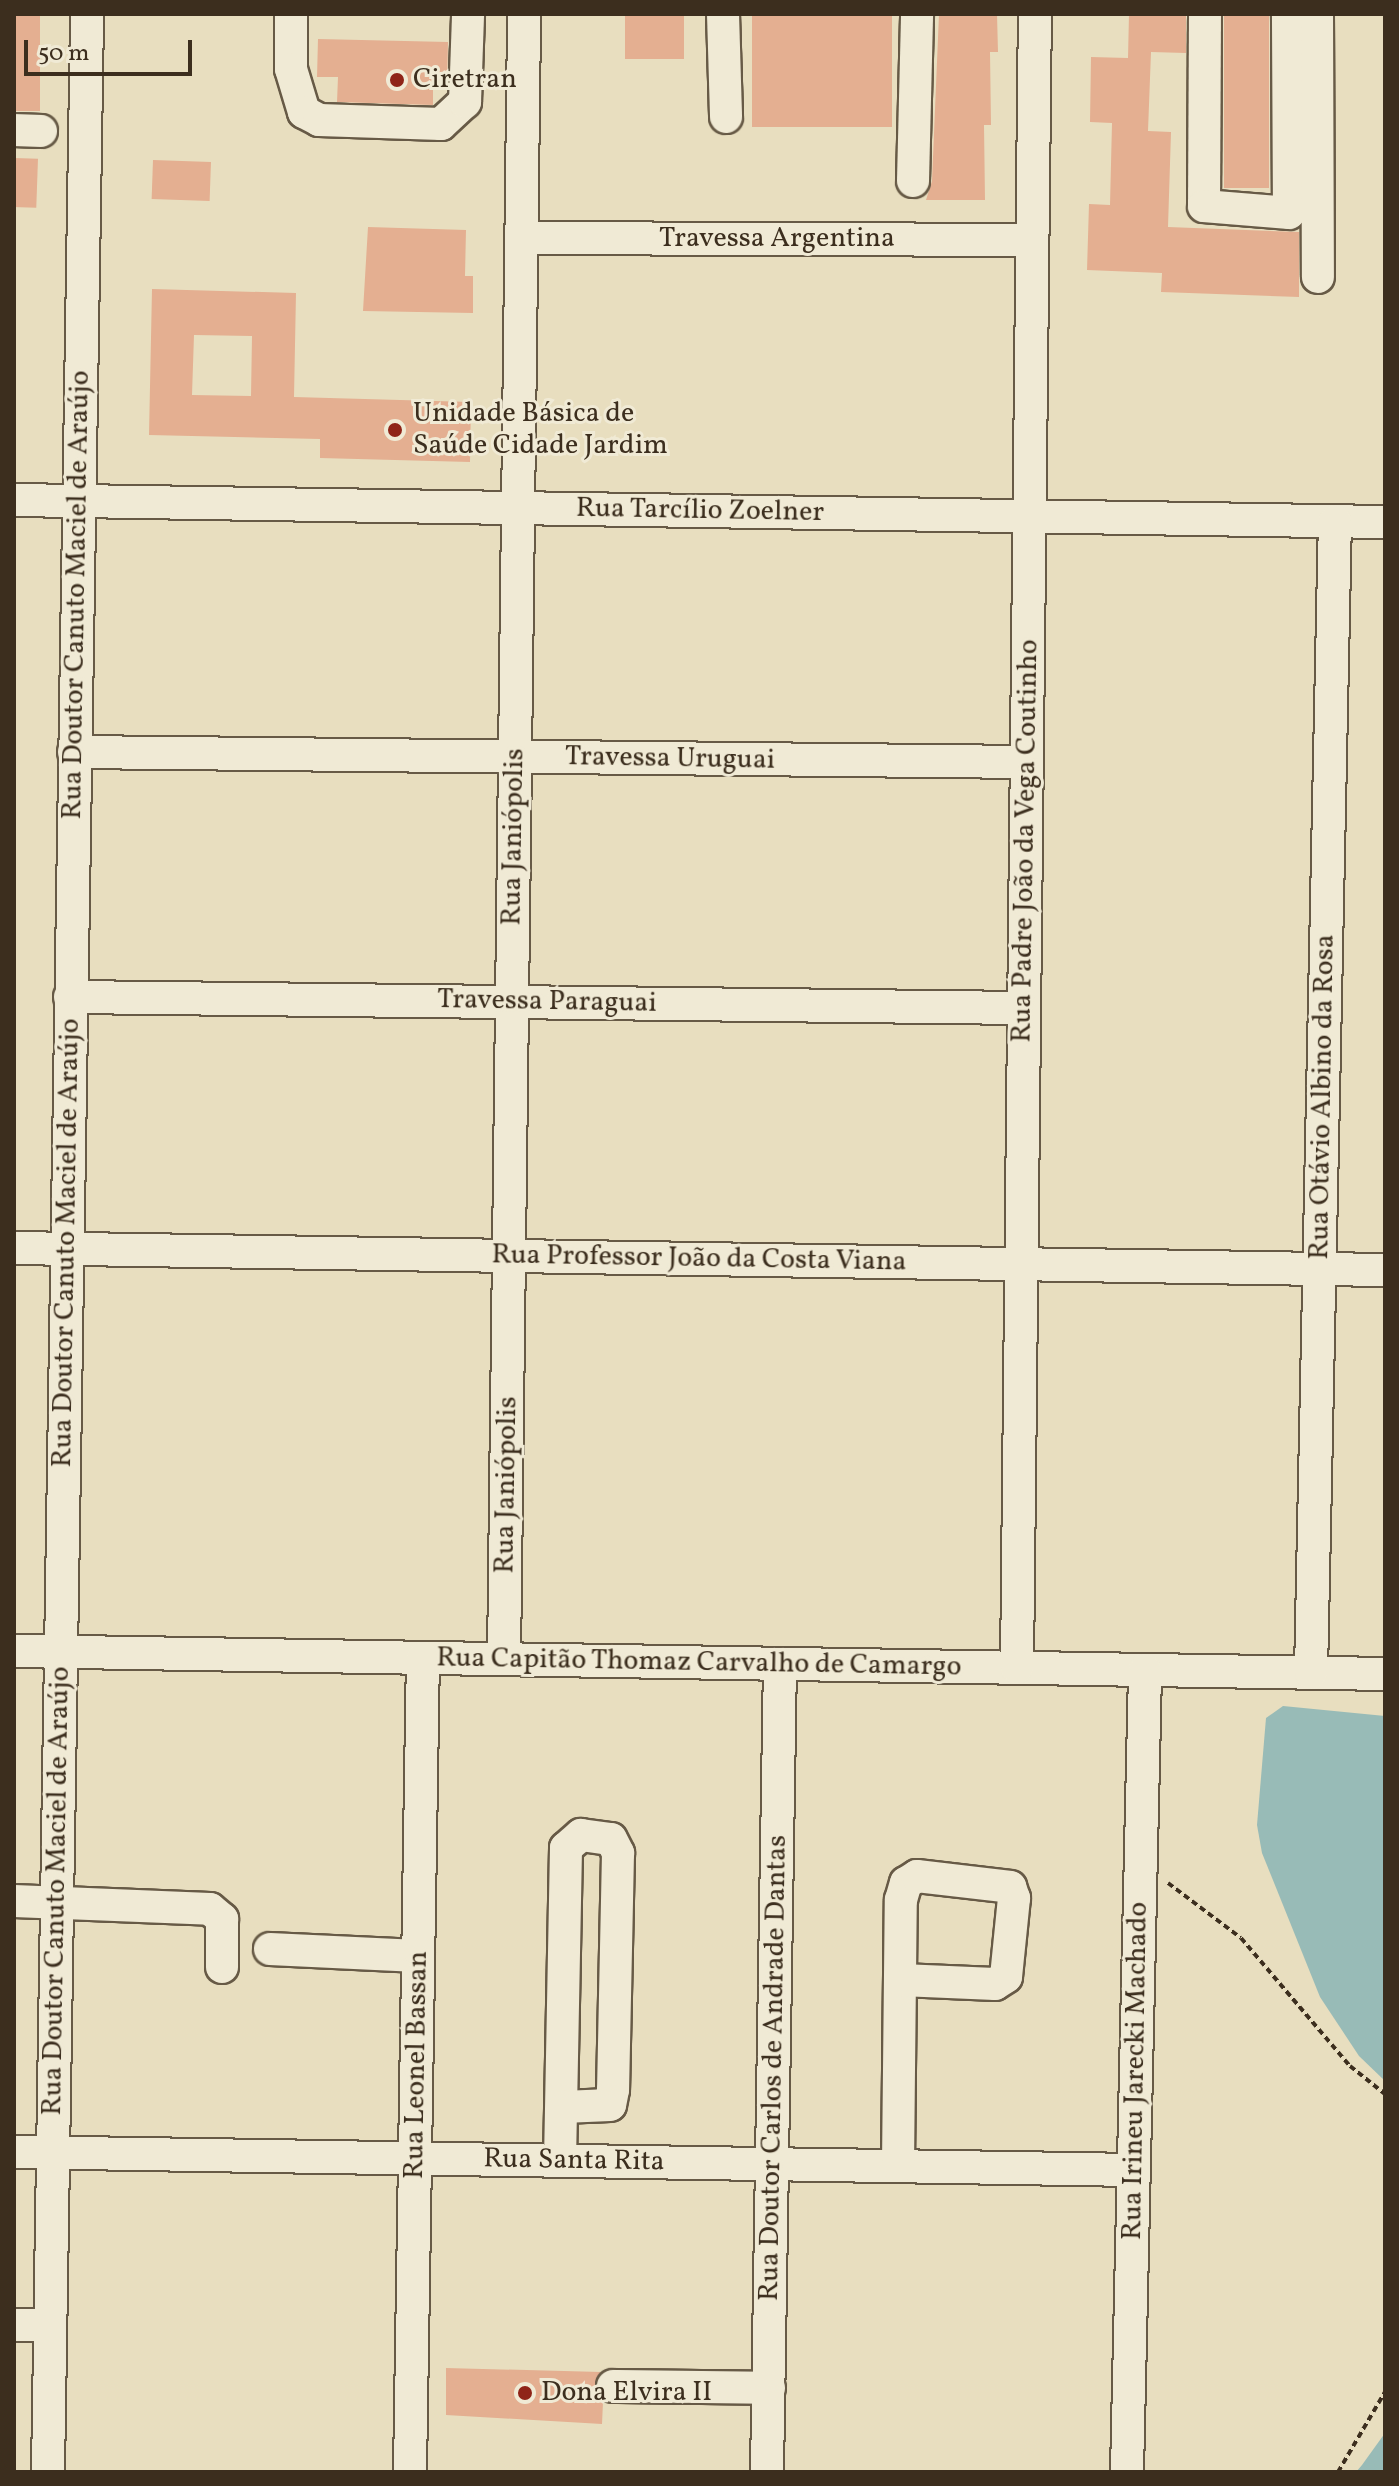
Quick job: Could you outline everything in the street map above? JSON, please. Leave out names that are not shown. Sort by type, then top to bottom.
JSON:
[{"type":"street","name":"Rua Doutor Canuto Maciel de Araújo","points":[[48,2472],[87,14]]},
{"type":"street","points":[[291,14],[291,69],[304,112],[319,120],[441,124],[465,102],[468,14]]},
{"type":"street","name":"Rua Janiópolis","points":[[504,1659],[524,14]]},
{"type":"street","points":[[723,14],[726,117]]},
{"type":"street","points":[[913,181],[917,14]]},
{"type":"street","name":"Rua Padre João da Vega Coutinho","points":[[1017,1668],[1035,14]]},
{"type":"street","points":[[1205,14],[1204,206],[1289,213],[1288,14]]},
{"type":"street","points":[[1317,14],[1318,277]]},
{"type":"street","name":"Travessa Argentina","points":[[521,238],[1032,240]]},
{"type":"street","name":"Rua Tarcílio Zoelner","points":[[14,500],[1385,522]]},
{"type":"street","name":"Rua Otávio Albino da Rosa","points":[[1311,1673],[1335,521]]},
{"type":"street","name":"Travessa Uruguai","points":[[74,752],[1026,762]]},
{"type":"street","name":"Travessa Paraguai","points":[[70,997],[1024,1008]]},
{"type":"street","name":"Rua Professor João da Costa Viana","points":[[14,1248],[1385,1270]]},
{"type":"street","name":"Rua Capitão Thomaz Carvalho de Camargo","points":[[14,1651],[1385,1674]]},
{"type":"street","name":"Rua Leonel Bassan","points":[[410,2472],[423,1658]]},
{"type":"street","name":"Rua Doutor Carlos de Andrade Dantas","points":[[767,2472],[780,1664]]},
{"type":"street","name":"Rua Irineu Jarecki Machado","points":[[1127,2472],[1145,1670]]},
{"type":"street","points":[[560,2161],[566,1848],[581,1835],[611,1839],[618,1853],[613,2090],[610,2105],[563,2107]]},
{"type":"street","points":[[898,2166],[901,1980],[906,1883],[917,1876],[1010,1887],[1014,1898],[1006,1977],[995,1984],[901,1980]]},
{"type":"street","points":[[14,1901],[210,1909],[222,1919],[222,1967]]},
{"type":"street","points":[[270,1949],[418,1956]]},
{"type":"street","name":"Rua Santa Rita","points":[[14,2152],[1134,2170]]},
{"type":"street","points":[[14,2325],[50,2325]]},
{"type":"street","points":[[613,2386],[769,2388]]},
{"type":"path","points":[[1141,1862],[1241,1938],[1350,2066],[1385,2094]]},
{"type":"path","points":[[1338,2472],[1385,2392]]},
{"type":"water","points":[[1283,1706],[1385,1716],[1385,2081],[1359,2056],[1320,1997],[1262,1853],[1257,1825],[1266,1718]]},
{"type":"water","points":[[1385,2433],[1385,2472],[1356,2472],[1362,2465]]},
{"type":"building","points":[[14,14],[40,14],[40,111],[14,111]]},
{"type":"building","points":[[625,14],[684,14],[684,59],[625,59]]},
{"type":"building","points":[[752,14],[892,14],[892,127],[752,127]]},
{"type":"building","points":[[939,14],[997,14],[998,52],[990,52],[991,125],[984,125],[985,200],[926,200],[932,181]]},
{"type":"building","points":[[1129,14],[1186,14],[1186,53],[1151,52],[1148,131],[1171,132],[1168,227],[1299,232],[1299,297],[1161,292],[1162,273],[1087,270],[1089,204],[1110,205],[1112,123],[1090,122],[1091,57],[1128,58]]},
{"type":"building","points":[[1224,14],[1269,14],[1269,188],[1224,188]]},
{"type":"building","name":"Ciretran","points":[[318,39],[448,42],[447,83],[433,83],[433,105],[337,102],[338,77],[317,77]]},
{"type":"building","points":[[14,158],[38,159],[36,208],[14,207]]},
{"type":"building","points":[[153,160],[211,162],[210,201],[152,199]]},
{"type":"building","points":[[368,227],[466,230],[465,276],[473,276],[473,313],[363,311]]},
{"type":"building","points":[[152,289],[296,293],[294,397],[471,402],[470,462],[320,458],[320,439],[149,435]],"holes":[[[194,335],[252,336],[251,396],[192,395]]]},
{"type":"building","name":"Dona Elvira II","points":[[446,2368],[601,2372],[594,2387],[603,2402],[602,2424],[446,2415]]},
{"type":"place","name":"Ciretran","points":[[397,80]]},
{"type":"place","name":"Unidade Básica de Saúde Cidade Jardim","points":[[395,430]]},
{"type":"place","name":"Dona Elvira II","points":[[525,2393]]}]
